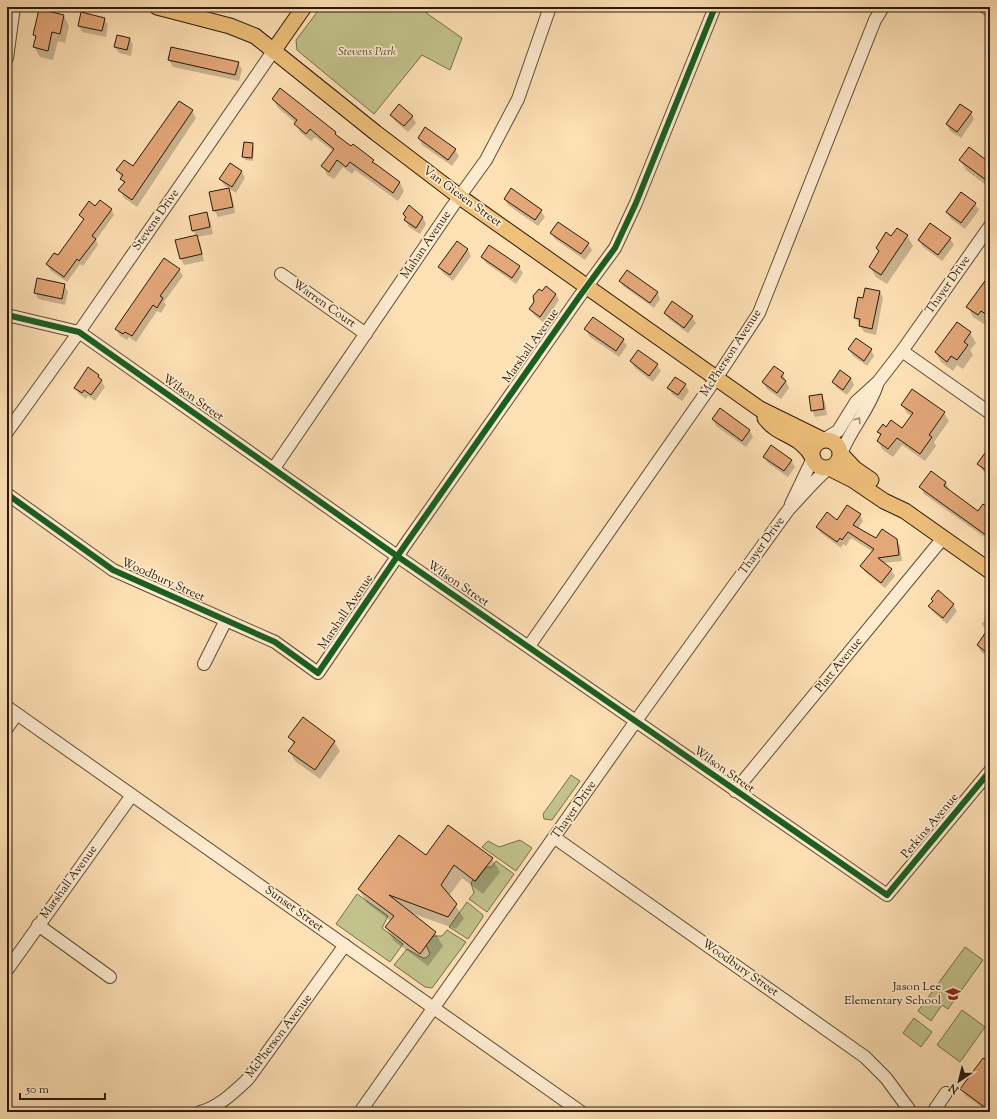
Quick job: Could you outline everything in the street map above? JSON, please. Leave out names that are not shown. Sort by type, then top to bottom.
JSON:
[{"type":"main road","name":"Van Giesen Street","points":[[157,7],[239,28],[255,36],[376,133],[460,197],[717,377],[760,409],[824,440]]},
{"type":"main road","name":"Stevens Drive","points":[[274,50],[304,7]]},
{"type":"main road","name":"Van Giesen Street","points":[[760,409],[771,425],[796,438],[812,458]]},
{"type":"main road","points":[[906,511],[884,501],[853,480],[829,468],[817,465],[812,458],[814,446],[824,440],[836,443],[841,454],[855,469],[882,487],[906,511],[990,571]]},
{"type":"main road","points":[[829,468],[837,464],[841,454]]},
{"type":"street","points":[[7,58],[14,7]]},
{"type":"street","name":"Mahan Avenue","points":[[274,468],[486,160],[518,99],[550,7]]},
{"type":"street","name":"Marshall Avenue","points":[[318,673],[397,556],[615,248],[633,210],[715,7]]},
{"type":"street","name":"McPherson Avenue","points":[[529,646],[717,377],[759,313],[875,20],[883,7]]},
{"type":"street","points":[[985,7],[990,10]]},
{"type":"street","name":"Stevens Drive","points":[[7,432],[79,332],[274,50]]},
{"type":"street","name":"Thayer Drive","points":[[824,440],[838,431],[856,402],[878,382],[902,351],[990,226]]},
{"type":"street","name":"Warren Court","points":[[281,274],[366,334]]},
{"type":"street","name":"Wilson Street","points":[[7,315],[79,332],[397,556],[887,895]]},
{"type":"street","points":[[902,351],[990,413]]},
{"type":"street","name":"Thayer Drive","points":[[841,454],[853,428],[874,394],[878,382]]},
{"type":"street","name":"Thayer Drive","points":[[789,509],[812,458]]},
{"type":"street","name":"Thayer Drive","points":[[360,1112],[555,838],[636,721],[789,509],[803,496],[810,485],[829,468]]},
{"type":"street","name":"Woodbury Street","points":[[7,494],[113,570],[275,642],[318,673]]},
{"type":"street","name":"Platt Avenue","points":[[735,791],[943,538]]},
{"type":"street","points":[[204,664],[226,620]]},
{"type":"street","points":[[7,728],[12,710]]},
{"type":"street","name":"Sunset Street","points":[[12,710],[345,945],[433,1009],[581,1112]]},
{"type":"street","name":"Perkins Avenue","points":[[887,895],[990,771]]},
{"type":"street","name":"Marshall Avenue","points":[[7,970],[132,795]]},
{"type":"street","name":"Woodbury Street","points":[[555,838],[865,1057],[886,1078],[911,1112]]},
{"type":"street","points":[[38,925],[110,977]]},
{"type":"street","name":"McPherson Avenue","points":[[200,1112],[218,1104],[234,1092],[248,1078],[345,945]]},
{"type":"street","points":[[933,1112],[946,1093]]},
{"type":"green space","name":"Stevens Park","points":[[321,7],[418,7],[462,38],[450,70],[422,55],[374,114],[297,50],[296,40]]},
{"type":"green space","points":[[571,775],[580,781],[552,820],[544,819],[543,814]]},
{"type":"green space","points":[[520,840],[532,848],[516,871],[482,847],[488,841],[499,847]]},
{"type":"green space","points":[[496,861],[514,874],[487,912],[469,899],[474,893],[471,883],[473,880],[476,881],[486,867],[492,867]]},
{"type":"green space","points":[[357,894],[388,916],[382,928],[403,944],[390,962],[336,924]]},
{"type":"green space","points":[[467,902],[483,915],[468,939],[449,927]]},
{"type":"green space","points":[[447,930],[466,942],[432,988],[425,987],[394,965],[407,949],[423,958],[426,958],[430,954],[426,945],[433,936],[442,936]]},
{"type":"green space","points":[[965,947],[983,960],[948,1009],[942,1005],[931,1021],[918,1011]]},
{"type":"green space","points":[[962,1010],[985,1027],[960,1062],[937,1045]]},
{"type":"green space","points":[[914,1018],[932,1032],[921,1047],[903,1033]]},
{"type":"building","points":[[39,9],[64,15],[60,34],[52,32],[48,51],[33,47],[36,36],[33,35]]},
{"type":"building","points":[[81,12],[105,18],[102,31],[78,26]]},
{"type":"building","points":[[117,35],[130,38],[127,50],[114,47]]},
{"type":"building","points":[[171,47],[239,62],[235,75],[168,60]]},
{"type":"building","points":[[280,88],[336,132],[335,134],[351,146],[353,144],[374,160],[372,162],[400,182],[393,193],[350,162],[346,167],[337,160],[329,172],[321,166],[334,149],[310,129],[306,134],[294,124],[297,120],[272,99]]},
{"type":"building","points":[[179,101],[193,110],[132,200],[118,190],[125,182],[120,179],[123,175],[116,170],[124,160],[133,166]]},
{"type":"building","points":[[399,104],[413,116],[404,126],[390,115]]},
{"type":"building","points":[[960,104],[972,112],[957,132],[946,124]]},
{"type":"building","points":[[425,127],[456,149],[448,160],[418,138]]},
{"type":"building","points":[[244,142],[253,143],[252,158],[242,157]]},
{"type":"building","points":[[969,147],[990,163],[990,183],[959,160]]},
{"type":"building","points":[[230,163],[242,171],[232,187],[219,179]]},
{"type":"building","points":[[229,188],[233,207],[213,211],[209,192]]},
{"type":"building","points":[[511,188],[542,210],[535,220],[504,199]]},
{"type":"building","points":[[961,192],[976,203],[961,223],[946,212]]},
{"type":"building","points":[[100,200],[112,209],[92,236],[96,239],[79,261],[77,259],[64,277],[46,264],[54,253],[58,255],[84,219],[79,215],[89,201],[95,206]]},
{"type":"building","points":[[409,205],[423,217],[416,228],[404,220],[406,217],[403,214]]},
{"type":"building","points":[[207,212],[210,227],[192,231],[189,216]]},
{"type":"building","points":[[558,222],[589,243],[581,254],[550,233]]},
{"type":"building","points":[[930,223],[951,238],[938,255],[918,240]]},
{"type":"building","points":[[897,228],[908,235],[881,275],[869,267],[879,251],[876,248],[886,232],[891,236]]},
{"type":"building","points":[[197,235],[202,254],[180,259],[175,240]]},
{"type":"building","points":[[457,241],[468,249],[450,275],[438,267]]},
{"type":"building","points":[[489,245],[520,266],[512,278],[481,257]]},
{"type":"building","points":[[164,258],[180,269],[160,296],[163,298],[157,308],[153,305],[132,336],[125,332],[123,334],[115,329]]},
{"type":"building","points":[[627,270],[658,292],[650,303],[619,281]]},
{"type":"building","points":[[990,274],[990,317],[981,311],[978,315],[966,307]]},
{"type":"building","points":[[37,278],[65,284],[62,299],[34,293]]},
{"type":"building","points":[[546,286],[556,294],[540,317],[529,309],[534,302],[533,296],[539,289],[542,291]]},
{"type":"building","points":[[865,288],[880,291],[872,329],[859,326],[860,319],[854,318],[858,297],[863,298]]},
{"type":"building","points":[[672,301],[693,316],[684,328],[664,313]]},
{"type":"building","points":[[593,317],[624,339],[616,351],[584,329]]},
{"type":"building","points":[[957,322],[971,332],[964,342],[968,345],[957,360],[951,356],[947,362],[935,352]]},
{"type":"building","points":[[856,338],[872,349],[864,361],[848,349]]},
{"type":"building","points":[[638,350],[658,364],[649,376],[630,361]]},
{"type":"building","points":[[774,366],[784,373],[781,377],[786,381],[777,393],[762,382]]},
{"type":"building","points":[[88,367],[99,375],[98,377],[102,380],[91,395],[84,390],[82,393],[74,388]]},
{"type":"building","points":[[840,370],[851,378],[843,390],[832,382]]},
{"type":"building","points":[[675,377],[686,384],[678,395],[667,388]]},
{"type":"building","points":[[912,389],[945,412],[929,435],[932,437],[920,454],[897,438],[888,449],[877,441],[881,434],[877,432],[883,424],[886,427],[891,420],[902,428],[913,413],[901,405]]},
{"type":"building","points":[[822,394],[824,409],[811,411],[809,396]]},
{"type":"building","points":[[720,408],[750,430],[742,441],[712,419]]},
{"type":"building","points":[[771,445],[792,460],[784,471],[763,457]]},
{"type":"building","points":[[990,446],[990,473],[977,464]]},
{"type":"building","points":[[931,471],[946,482],[944,486],[978,511],[983,504],[990,509],[990,538],[919,487]]},
{"type":"building","points":[[847,505],[861,514],[853,525],[876,538],[882,529],[897,539],[899,555],[878,558],[892,569],[881,583],[860,566],[874,549],[848,532],[842,540],[840,538],[837,542],[816,527],[827,512],[837,520]]},
{"type":"building","points":[[938,590],[954,604],[943,618],[928,606],[933,601],[931,599]]},
{"type":"building","points":[[990,626],[990,655],[977,645]]},
{"type":"building","points":[[303,717],[335,741],[315,770],[288,751],[295,742],[288,737]]},
{"type":"building","points":[[448,825],[493,858],[475,881],[454,865],[441,885],[457,904],[448,917],[389,895],[436,932],[420,954],[385,927],[394,916],[358,889],[399,835],[426,855]]},
{"type":"building","points":[[983,1058],[990,1062],[990,1111],[960,1089]]},
{"type":"cycle path","points":[[7,494],[113,570],[275,642],[318,673],[405,545],[615,248],[636,203],[715,7]]},
{"type":"cycle path","points":[[7,315],[79,332],[397,556],[887,895],[990,771]]},
{"type":"place","name":"Jason Lee Elementary School","points":[[953,994]]}]
